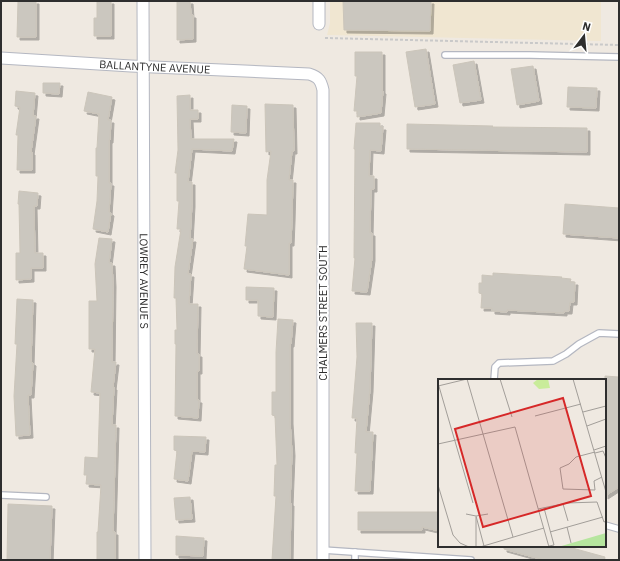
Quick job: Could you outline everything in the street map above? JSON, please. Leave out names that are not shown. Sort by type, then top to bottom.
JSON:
[{"type":"street","name":"LOWREY AVENUE S","points":[[143,1],[145,560]]},
{"type":"street","points":[[319,1],[319,24]]},
{"type":"street","name":"BALLANTYNE AVENUE","points":[[1,58],[143,67],[309,74]]},
{"type":"street","name":"CHALMERS STREET SOUTH","points":[[309,74],[317,76],[321,82],[323,90],[323,555]]},
{"type":"lane","points":[[445,55],[619,57]]},
{"type":"lane","points":[[494,379],[495,367],[498,363],[553,361],[599,333],[619,334]]},
{"type":"lane","points":[[1,495],[46,497]]},
{"type":"lane","points":[[606,526],[619,529]]},
{"type":"lane","points":[[355,552],[355,560]]},
{"type":"lane","points":[[323,555],[355,552],[471,560]]},
{"type":"path","points":[[325,38],[619,45]]},
{"type":"shaded area","points":[[330,1],[601,1],[601,41],[327,35],[330,23]]},
{"type":"building","points":[[18,1],[36,1],[36,37],[17,37]]},
{"type":"building","points":[[97,1],[111,1],[111,36],[94,36],[94,18],[97,18]]},
{"type":"building","points":[[177,1],[190,1],[191,15],[193,15],[193,39],[177,40]]},
{"type":"building","points":[[343,1],[431,1],[430,31],[344,30]]},
{"type":"building","points":[[426,49],[435,104],[415,107],[406,52]]},
{"type":"building","points":[[355,52],[382,52],[383,91],[381,113],[357,117],[357,111],[354,111],[357,76],[355,76]]},
{"type":"building","points":[[474,61],[481,100],[460,103],[453,65]]},
{"type":"building","points":[[533,66],[539,101],[517,105],[511,69]]},
{"type":"building","points":[[43,83],[60,83],[59,94],[43,93]]},
{"type":"building","points":[[568,87],[597,88],[596,108],[567,107]]},
{"type":"building","points":[[16,91],[35,93],[33,116],[36,116],[31,152],[32,170],[17,170],[18,135],[16,135],[20,107],[15,106]]},
{"type":"building","points":[[88,92],[112,97],[108,120],[111,120],[109,140],[109,183],[111,183],[109,212],[111,213],[108,232],[93,229],[97,201],[98,176],[96,176],[96,148],[99,114],[84,111]]},
{"type":"building","points":[[190,95],[190,110],[198,110],[198,119],[190,119],[191,139],[234,139],[232,151],[192,149],[188,182],[192,182],[190,239],[193,239],[188,274],[191,274],[189,304],[198,304],[198,418],[175,416],[175,330],[177,330],[176,298],[174,298],[175,267],[181,229],[177,229],[179,201],[177,201],[177,173],[175,173],[178,150],[177,96]]},
{"type":"building","points":[[265,104],[293,105],[294,151],[292,151],[289,180],[293,180],[291,243],[289,243],[289,275],[244,269],[247,246],[245,246],[248,214],[267,215],[267,180],[271,151],[266,152]]},
{"type":"building","points":[[232,105],[247,106],[246,133],[231,132]]},
{"type":"building","points":[[356,123],[380,123],[380,127],[383,127],[381,151],[370,150],[369,176],[374,176],[374,189],[371,189],[370,233],[372,233],[372,258],[367,292],[352,291],[355,258],[354,149]]},
{"type":"building","points":[[407,124],[587,128],[587,152],[407,149]]},
{"type":"building","points":[[19,191],[38,193],[37,206],[34,206],[35,253],[43,253],[43,268],[31,268],[31,279],[16,280],[16,253],[20,253],[18,204]]},
{"type":"building","points":[[565,204],[619,208],[619,238],[563,234]]},
{"type":"building","points":[[99,238],[112,239],[109,263],[112,263],[113,284],[112,362],[116,362],[113,387],[112,425],[116,425],[113,532],[115,532],[115,560],[97,560],[97,532],[101,485],[86,484],[87,475],[84,475],[85,457],[98,458],[100,393],[91,392],[95,349],[89,349],[89,301],[97,301],[95,264]]},
{"type":"building","points":[[493,273],[562,277],[561,278],[571,279],[570,282],[575,282],[574,302],[570,302],[569,311],[564,311],[564,313],[507,310],[507,312],[492,311],[492,308],[481,308],[482,294],[479,293],[479,283],[482,283],[482,275],[493,276]]},
{"type":"building","points":[[246,287],[274,288],[273,317],[258,316],[258,300],[246,300]]},
{"type":"building","points":[[17,299],[33,300],[31,362],[33,363],[31,395],[28,395],[30,435],[16,436],[14,396],[17,344],[15,344]]},
{"type":"building","points":[[278,319],[293,320],[290,344],[290,421],[292,453],[290,560],[272,560],[276,496],[274,496],[275,465],[277,465],[275,416],[272,415],[272,392],[276,392]]},
{"type":"building","points":[[356,323],[372,323],[370,389],[366,432],[373,432],[370,491],[355,491],[357,418],[352,418],[357,357]]},
{"type":"building","points":[[605,376],[619,377],[619,487],[606,495],[606,379]]},
{"type":"building","points":[[174,436],[206,437],[205,452],[192,451],[188,481],[174,479],[177,451],[174,450]]},
{"type":"building","points":[[190,497],[192,519],[176,520],[174,498]]},
{"type":"building","points":[[8,504],[52,506],[50,560],[7,560]]},
{"type":"building","points":[[358,512],[438,512],[438,531],[422,527],[422,530],[358,530]]},
{"type":"building","points":[[176,536],[204,538],[203,556],[176,555]]},
{"type":"building","points":[[504,547],[569,547],[605,557],[604,560],[544,560],[504,549]]}]
